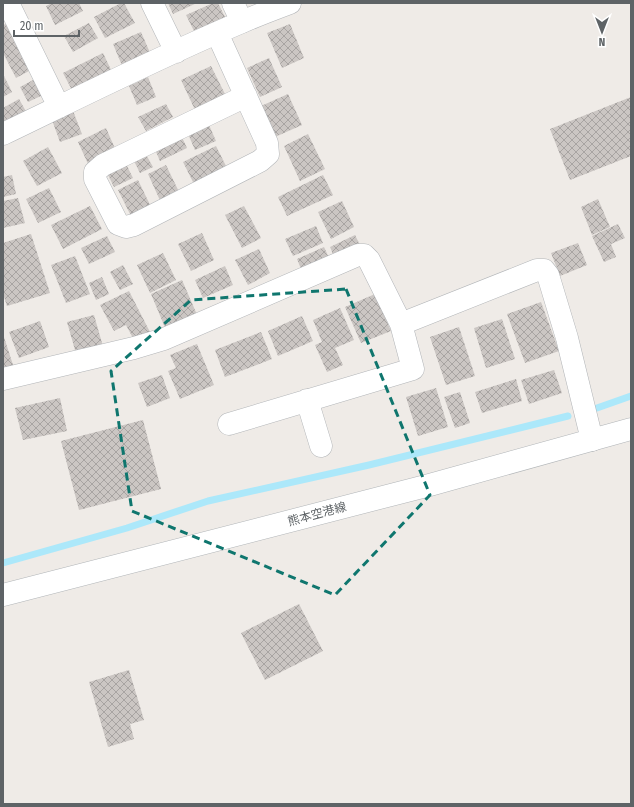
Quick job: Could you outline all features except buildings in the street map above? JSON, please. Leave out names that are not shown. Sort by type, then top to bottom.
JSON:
[{"type":"street","points":[[8,3],[59,107]]},
{"type":"street","points":[[152,3],[176,52]]},
{"type":"street","points":[[3,134],[217,33],[237,12],[290,3]]},
{"type":"street","points":[[217,33],[246,96],[267,143],[268,154],[260,161],[134,226],[126,227],[118,224],[95,179],[95,172],[103,165],[246,96]]},
{"type":"street","points":[[3,379],[134,348],[164,339],[358,255],[364,255],[369,260],[401,324],[413,369],[228,424]]},
{"type":"street","points":[[401,324],[537,270],[544,270],[548,275],[567,338],[592,440]]},
{"type":"street","points":[[307,400],[321,446]]},
{"type":"street","name":"熊本空港線","points":[[3,596],[426,486],[631,429]]},
{"type":"highlighted area","points":[[346,289],[430,495],[335,595],[132,511],[111,371],[191,300]]},
{"type":"waterway","points":[[597,408],[631,396]]},
{"type":"waterway","points":[[3,563],[127,528],[208,501],[369,465],[568,416]]}]
